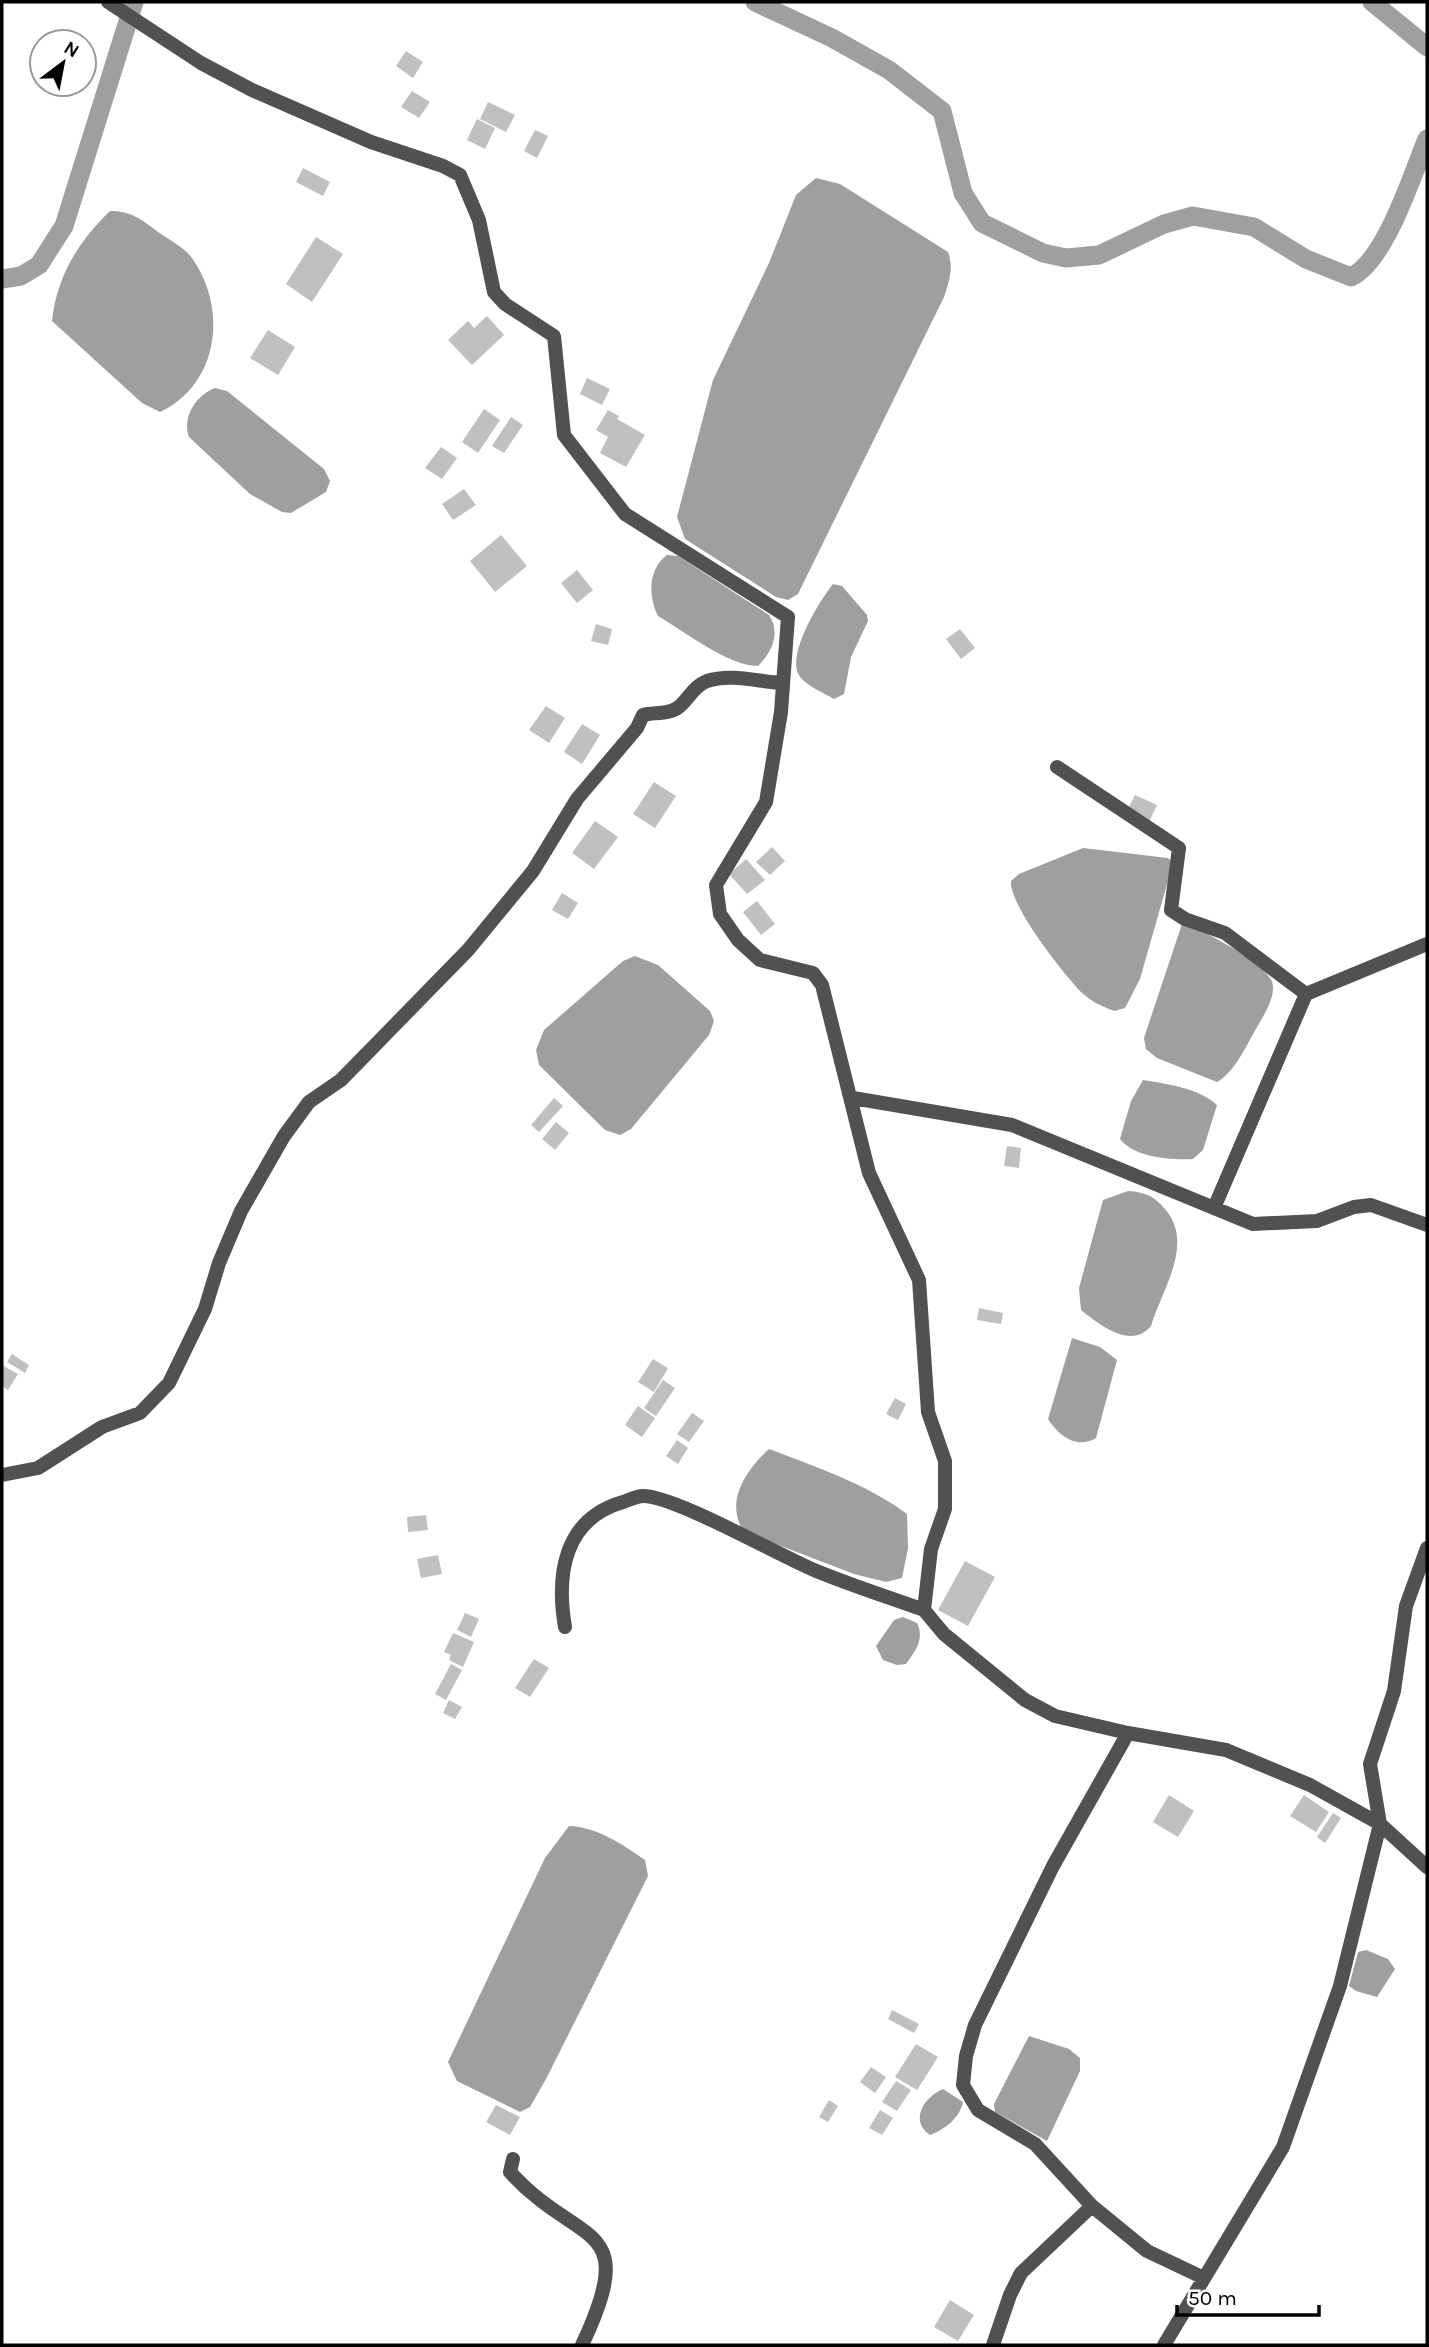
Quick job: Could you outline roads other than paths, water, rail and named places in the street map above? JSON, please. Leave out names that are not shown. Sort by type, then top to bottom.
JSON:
[{"type":"street","points":[[108,2],[201,63],[252,90],[371,142],[443,166],[460,175],[480,220],[494,292],[505,304],[554,336],[564,435],[625,514],[788,617],[783,683],[766,802],[716,885],[720,914],[738,940],[760,960],[813,973],[818,979],[828,1002],[869,1173],[919,1280],[928,1412],[945,1461],[945,1509],[931,1549],[924,1610]]},
{"type":"street","points":[[2,1475],[38,1468],[102,1427],[139,1413],[169,1383],[205,1309],[219,1263],[241,1211],[284,1136],[309,1102],[341,1080],[468,950],[533,872],[577,799],[637,728],[643,715],[662,713],[679,707],[692,690],[707,681],[724,678],[783,683]]},
{"type":"street","points":[[1057,767],[1179,848],[1171,910],[1185,919],[1225,933],[1306,994]]},
{"type":"street","points":[[1214,1208],[1306,994],[1427,944]]},
{"type":"street","points":[[853,1098],[1012,1125],[1254,1224],[1317,1221],[1354,1207],[1371,1205],[1427,1225]]},
{"type":"street","points":[[565,1627],[559,1593],[564,1559],[586,1520],[607,1507],[643,1496],[671,1503],[815,1570],[924,1610],[944,1634],[1025,1700],[1055,1716],[1128,1733],[1226,1750],[1310,1785],[1380,1824],[1427,1867]]},
{"type":"street","points":[[1164,2345],[1283,2147],[1340,1986],[1380,1824],[1370,1764],[1394,1691],[1406,1606],[1427,1548]]},
{"type":"street","points":[[1128,1733],[1053,1866],[975,2025],[963,2085],[978,2110],[1035,2144],[1092,2206],[1147,2251],[1205,2278]]},
{"type":"street","points":[[513,2159],[510,2172],[524,2188],[601,2244],[608,2270],[598,2310],[582,2345]]},
{"type":"street","points":[[993,2345],[1021,2273],[1092,2206]]},
{"type":"waterway","points":[[2,279],[21,276],[39,265],[64,226],[134,2]]},
{"type":"waterway","points":[[755,2],[832,38],[889,70],[942,111],[963,193],[982,223],[1043,253],[1066,258],[1099,255],[1164,224],[1193,216],[1254,227],[1306,259],[1351,277],[1364,268],[1386,235],[1406,194],[1427,139]]},
{"type":"waterway","points":[[1372,2],[1427,47]]}]
